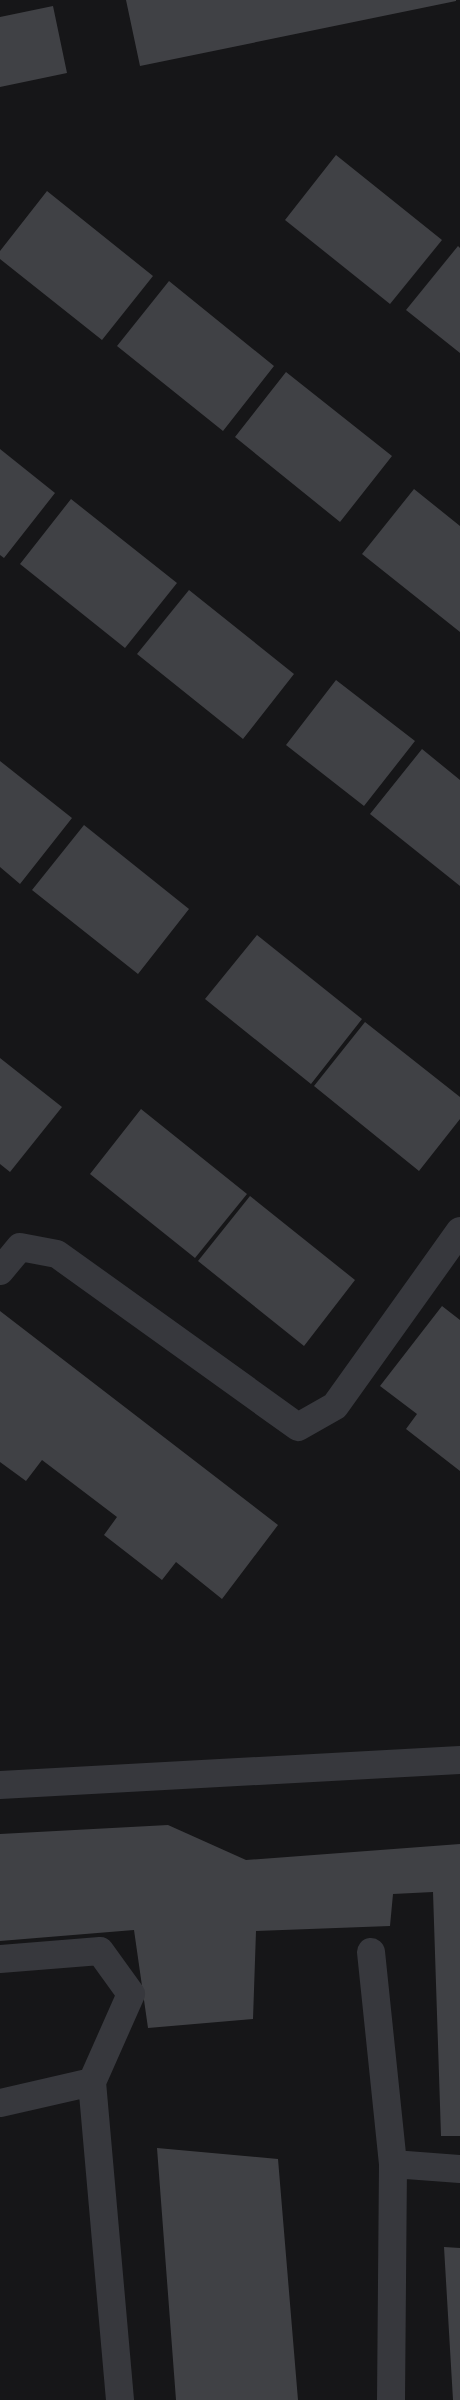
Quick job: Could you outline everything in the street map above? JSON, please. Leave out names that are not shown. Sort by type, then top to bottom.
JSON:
[{"type":"street","points":[[0,1271],[20,1247],[57,1254],[298,1427],[335,1406],[460,1231]]},
{"type":"street","points":[[0,1785],[460,1760]]},
{"type":"street","points":[[0,1959],[100,1951],[130,1994],[92,2082],[120,2400]]},
{"type":"street","points":[[371,1952],[393,2164],[391,2400]]},
{"type":"street","points":[[0,2103],[92,2082]]},
{"type":"street","points":[[393,2164],[460,2169]]},
{"type":"building","points":[[126,0],[456,0],[456,1],[140,66]]},
{"type":"building","points":[[53,6],[67,73],[0,87],[0,17]]},
{"type":"building","points":[[336,155],[442,240],[390,304],[285,220]]},
{"type":"building","points":[[47,191],[153,276],[102,340],[0,259],[0,251]]},
{"type":"building","points":[[458,246],[460,248],[460,353],[406,310]]},
{"type":"building","points":[[169,281],[274,366],[223,431],[117,346]]},
{"type":"building","points":[[286,372],[392,456],[340,522],[235,437]]},
{"type":"building","points":[[0,449],[55,493],[4,558],[0,555]]},
{"type":"building","points":[[414,489],[460,526],[460,632],[362,554]]},
{"type":"building","points":[[71,499],[177,583],[125,648],[20,564]]},
{"type":"building","points":[[189,590],[294,674],[243,739],[137,654]]},
{"type":"building","points":[[336,680],[415,741],[364,806],[286,745]]},
{"type":"building","points":[[422,749],[460,780],[460,886],[370,814]]},
{"type":"building","points":[[0,761],[72,818],[20,884],[0,867]]},
{"type":"building","points":[[84,825],[189,909],[138,974],[32,890]]},
{"type":"building","points":[[257,935],[362,1019],[311,1084],[205,999]]},
{"type":"building","points":[[365,1022],[460,1097],[460,1119],[419,1171],[314,1086]]},
{"type":"building","points":[[0,1058],[62,1107],[10,1172],[0,1164]]},
{"type":"building","points":[[141,1109],[247,1194],[195,1258],[90,1174]]},
{"type":"building","points":[[250,1196],[355,1280],[304,1346],[198,1261]]},
{"type":"building","points":[[442,1306],[460,1320],[460,1471],[406,1429],[417,1414],[380,1386]]},
{"type":"building","points":[[0,1311],[278,1525],[222,1599],[176,1562],[162,1580],[104,1535],[117,1517],[42,1460],[26,1481],[0,1462]]},
{"type":"building","points":[[168,1825],[246,1860],[460,1844],[460,2136],[441,2136],[433,1892],[393,1894],[390,1926],[256,1931],[253,2019],[148,2028],[134,1930],[0,1941],[0,1834]]},
{"type":"building","points":[[157,2148],[278,2159],[298,2400],[176,2400]]},
{"type":"building","points":[[444,2247],[460,2248],[460,2400],[453,2400]]}]
